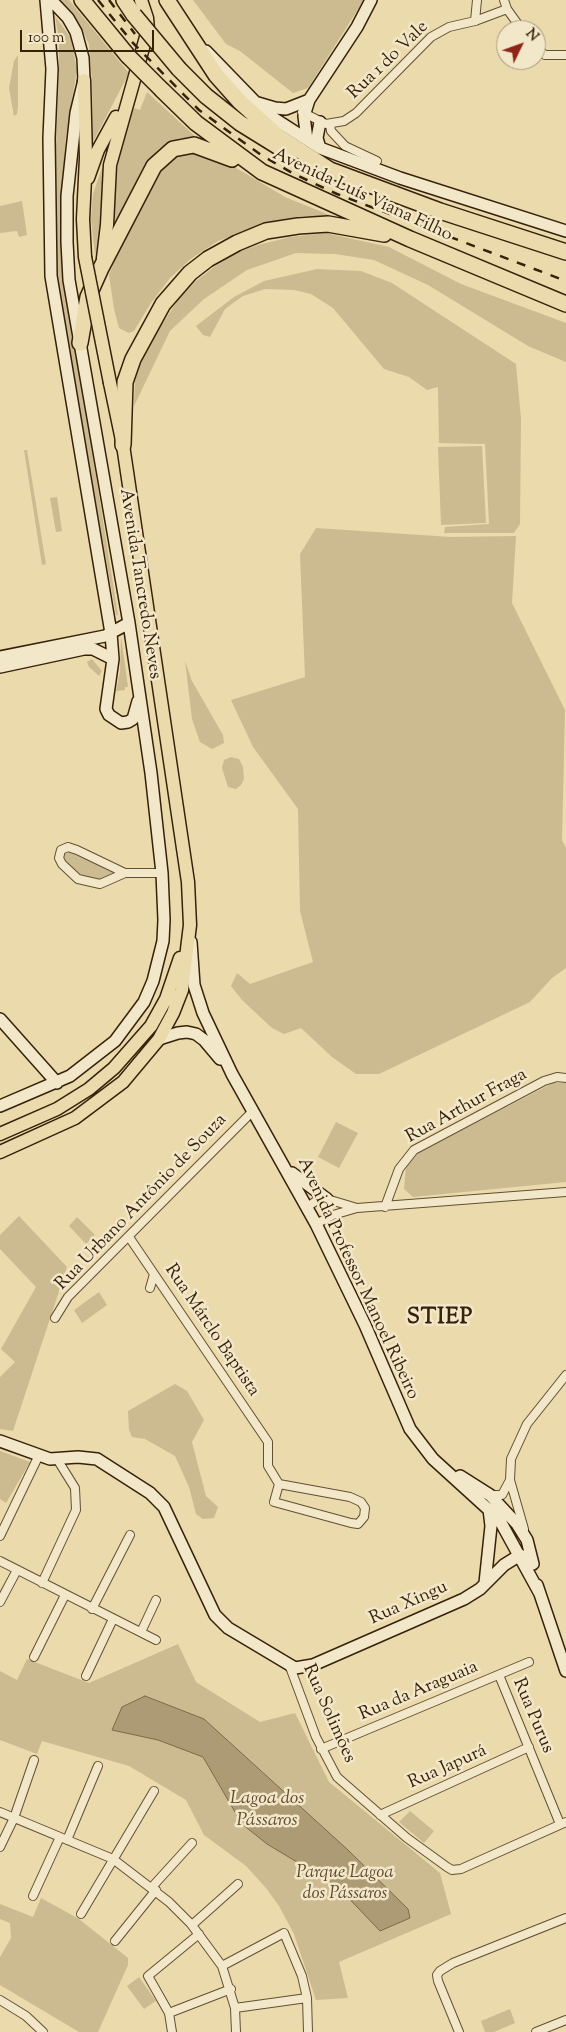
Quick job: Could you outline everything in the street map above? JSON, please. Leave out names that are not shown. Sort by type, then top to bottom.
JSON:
[{"type":"highway","name":"Avenida Luís Viana Filho","points":[[82,0],[128,56],[196,123],[262,172],[410,239],[566,304]]},
{"type":"highway","points":[[124,0],[178,69],[206,96],[257,135],[302,159],[330,170]]},
{"type":"highway","name":"Avenida Luís Viana Filho","points":[[167,0],[216,75],[240,102],[279,137],[330,170],[440,211],[566,252]]},
{"type":"highway","points":[[80,343],[88,297],[148,174],[161,158],[173,150],[194,144],[262,172]]},
{"type":"highway","points":[[123,445],[125,382],[142,339],[176,288],[208,259],[237,243],[266,231],[298,226],[328,224],[410,239]]},
{"type":"main road","points":[[101,268],[108,225],[110,165],[148,30],[147,18],[141,0]]},
{"type":"main road","points":[[83,195],[86,158],[84,80]]},
{"type":"main road","points":[[83,195],[98,150],[131,88]]},
{"type":"main road","name":"Avenida Tancredo Neves","points":[[0,1152],[62,1125],[102,1100],[141,1063],[159,1039],[173,1013],[182,990],[190,925],[188,882],[123,445],[85,257],[83,242],[83,195]]},
{"type":"main road","name":"Avenida Tancredo Neves","points":[[0,1134],[73,1100],[114,1068],[135,1046],[151,1026],[166,999],[190,925]]},
{"type":"street","points":[[46,0],[52,70],[49,138],[50,276],[111,633],[113,659],[106,709],[109,715],[121,723],[133,718],[139,695]]},
{"type":"street","name":"Avenida Tancredo Neves","points":[[0,1106],[57,1083],[93,1060],[115,1041],[144,1002],[157,966],[163,941],[162,873],[151,773],[130,623],[69,280],[67,233],[70,153],[76,113],[84,80],[80,45],[76,32],[68,18],[51,0]]},
{"type":"street","points":[[300,110],[309,100],[357,27],[371,0]]},
{"type":"street","points":[[475,21],[476,0]]},
{"type":"street","points":[[504,0],[507,10],[514,20]]},
{"type":"street","name":"Rua 1 do Vale","points":[[325,123],[340,123],[350,118],[431,37],[449,27],[475,21],[507,10]]},
{"type":"street","name":"Avenida Luís Viana Filho","points":[[187,32],[252,100],[281,125],[320,148],[400,178],[566,231]]},
{"type":"street","points":[[546,55],[566,56]]},
{"type":"street","points":[[252,100],[275,108],[300,110],[325,123],[345,146],[377,161]]},
{"type":"street","points":[[300,110],[307,140]]},
{"type":"street","points":[[320,148],[317,138],[325,123]]},
{"type":"street","points":[[0,665],[5,656],[111,633],[130,623]]},
{"type":"street","points":[[0,665],[84,649],[94,649],[113,659]]},
{"type":"street","points":[[125,873],[106,882],[89,883],[69,872],[62,864],[59,854],[61,850],[68,847],[125,873],[162,873]]},
{"type":"street","name":"Avenida Professor Manoel Ribeiro","points":[[190,925],[196,997],[232,1074],[287,1169],[316,1224],[365,1325],[410,1429],[425,1450],[490,1509],[506,1529],[539,1592]]},
{"type":"street","points":[[0,1019],[57,1083]]},
{"type":"street","name":"Avenida Professor Manoel Ribeiro","points":[[159,1039],[178,1033],[196,1034],[204,1040],[232,1074]]},
{"type":"street","name":"Rua Arthur Fraga","points":[[384,1207],[400,1169],[414,1150],[544,1081],[557,1077],[566,1078]]},
{"type":"street","name":"Rua Urbano Antônio de Souza","points":[[55,1318],[68,1297],[253,1111]]},
{"type":"street","points":[[287,1169],[327,1199],[357,1208]]},
{"type":"street","points":[[316,1224],[333,1215],[357,1208],[566,1192]]},
{"type":"street","points":[[307,1207],[316,1201],[327,1199]]},
{"type":"street","name":"Rua Márclo Baptista","points":[[129,1237],[268,1442],[268,1466],[279,1484]]},
{"type":"street","points":[[150,1288],[154,1274]]},
{"type":"street","points":[[527,1540],[510,1480],[511,1458],[520,1435],[538,1409],[566,1375]]},
{"type":"street","name":"Rua Solimões","points":[[0,1441],[39,1456],[57,1459],[78,1456],[96,1459],[115,1469],[158,1500],[170,1519],[215,1615],[228,1628],[290,1667],[321,1750],[337,1777],[439,1863],[456,1871],[563,1823]]},
{"type":"street","points":[[0,1536],[39,1456]]},
{"type":"street","points":[[42,1583],[76,1510],[75,1488],[57,1459]]},
{"type":"street","name":"Avenida Professor Manoel Ribeiro","points":[[443,1467],[490,1495],[512,1518],[527,1540],[539,1592],[566,1671]]},
{"type":"street","points":[[490,1495],[502,1494],[510,1480]]},
{"type":"street","points":[[279,1484],[350,1497],[361,1502],[365,1508],[364,1517],[358,1524],[351,1523],[274,1502],[279,1484]]},
{"type":"street","points":[[485,1583],[491,1526],[490,1509]]},
{"type":"street","points":[[92,1609],[130,1535]]},
{"type":"street","points":[[520,1555],[532,1560]]},
{"type":"street","name":"Rua Xingu","points":[[290,1667],[313,1666],[464,1599],[504,1565],[520,1555]]},
{"type":"street","points":[[0,1561],[156,1640]]},
{"type":"street","points":[[0,1602],[17,1570]]},
{"type":"street","points":[[34,1657],[65,1595]]},
{"type":"street","points":[[140,1632],[156,1600]]},
{"type":"street","points":[[86,1676],[113,1619]]},
{"type":"street","name":"Rua da Araguaia","points":[[321,1750],[529,1662]]},
{"type":"street","name":"Rua Purus","points":[[499,1675],[563,1823]]},
{"type":"street","name":"Rua Japurá","points":[[380,1815],[529,1747]]},
{"type":"street","points":[[0,1848],[14,1818],[34,1760]]},
{"type":"street","points":[[33,1896],[98,1766]]},
{"type":"street","points":[[81,1914],[154,1791]]},
{"type":"street","points":[[0,1812],[113,1859],[154,1888],[192,1925],[222,1966],[231,1989],[235,2008],[236,2032]]},
{"type":"street","points":[[115,1941],[154,1888],[192,1843]]},
{"type":"street","points":[[192,1925],[238,1884]]},
{"type":"street","points":[[459,2032],[437,1975],[440,1971],[453,1963],[566,1918]]},
{"type":"street","points":[[222,1966],[284,1933],[297,1962],[307,1998],[308,2032]]},
{"type":"street","points":[[172,2032],[169,2013],[148,1976],[199,1934]]},
{"type":"street","points":[[169,2013],[231,1989]]},
{"type":"street","points":[[235,2008],[307,1998]]},
{"type":"street","points":[[0,2000],[26,2016],[43,2032]]},
{"type":"street","points":[[536,2032],[566,2020]]},
{"type":"green space","points":[[61,0],[69,0],[129,73],[93,142],[89,44],[77,20]]},
{"type":"green space","points":[[193,0],[364,0],[308,88],[293,93],[240,51],[226,44]]},
{"type":"green space","points":[[55,16],[71,38],[77,70],[66,136],[61,197],[62,262],[118,615],[116,615],[62,311],[56,262],[54,195],[59,40]]},
{"type":"green space","points":[[18,55],[18,107],[17,114],[14,116],[9,88],[14,61]]},
{"type":"green space","points":[[147,92],[197,138],[181,138],[159,149],[142,169],[114,228],[114,187],[121,145],[134,108],[140,110]]},
{"type":"green space","points":[[109,147],[104,167],[102,220],[95,256],[91,219],[93,194]]},
{"type":"green space","points":[[186,150],[223,160],[285,197],[332,216],[302,216],[274,221],[218,241],[192,258],[170,278],[151,303],[134,331],[129,333],[119,328],[109,275],[127,228],[159,166]]},
{"type":"green space","points":[[22,201],[27,235],[19,237],[17,231],[0,233],[0,206]]},
{"type":"green space","points":[[326,233],[389,247],[461,284],[566,323],[566,362],[528,346],[428,285],[374,260],[335,254],[296,253],[247,270],[204,299],[170,331],[134,406],[135,381],[145,350],[180,297],[196,281],[236,253],[290,237]]},
{"type":"green space","points":[[317,269],[361,271],[392,283],[516,364],[521,419],[520,524],[514,533],[444,533],[445,527],[489,524],[485,444],[439,443],[438,387],[427,390],[409,377],[384,369],[333,308],[311,294],[294,290],[265,289],[243,296],[225,309],[210,337],[203,335],[196,326],[234,297],[264,281]]},
{"type":"green space","points":[[482,446],[486,523],[441,525],[438,447]]},
{"type":"green space","points":[[24,450],[27,450],[46,564],[42,565]]},
{"type":"green space","points":[[57,497],[62,531],[56,532],[50,498]]},
{"type":"green space","points":[[316,528],[451,537],[516,536],[512,603],[565,710],[562,840],[566,848],[566,968],[552,978],[530,1002],[379,1074],[356,1074],[332,1057],[301,1028],[284,1034],[272,1028],[242,1000],[231,986],[237,973],[250,984],[313,962],[300,911],[298,809],[253,747],[231,700],[305,677],[300,554]]},
{"type":"green space","points":[[121,636],[128,687],[125,687],[125,690],[116,691],[120,672]]},
{"type":"green space","points":[[92,659],[102,671],[99,676],[89,667],[87,662]]},
{"type":"green space","points":[[185,661],[192,681],[223,735],[224,743],[212,749],[200,742],[192,719]]},
{"type":"green space","points":[[231,757],[239,759],[243,767],[244,779],[236,789],[228,787],[222,768],[224,760]]},
{"type":"green space","points":[[65,852],[121,874],[106,879],[91,880],[79,876],[66,866],[61,855]]},
{"type":"green space","points":[[553,1083],[566,1083],[566,1182],[413,1197],[404,1189],[406,1167],[418,1153]]},
{"type":"green space","points":[[336,1122],[358,1133],[339,1168],[318,1157]]},
{"type":"green space","points":[[19,1216],[67,1267],[13,1431],[0,1429],[0,1377],[15,1362],[1,1349],[36,1287],[0,1249],[0,1235]]},
{"type":"green space","points":[[77,1217],[95,1235],[86,1244],[69,1226]]},
{"type":"green space","points":[[99,1292],[107,1305],[82,1323],[74,1310]]},
{"type":"green space","points":[[175,1384],[187,1391],[204,1420],[192,1442],[206,1496],[218,1507],[214,1518],[203,1519],[196,1514],[189,1487],[175,1456],[145,1439],[132,1437],[129,1430],[128,1411]]},
{"type":"green space","points":[[0,1451],[30,1462],[6,1503],[0,1499]]},
{"type":"green space","name":"Parque Lagoa dos Pássaros","points":[[178,1644],[196,1682],[260,1722],[295,1713],[329,1782],[440,1873],[451,1914],[339,1962],[348,1998],[316,2000],[294,1934],[279,1906],[246,1866],[204,1835],[186,1800],[129,1766],[42,1741],[37,1754],[0,1740],[0,1671],[17,1680],[27,1659],[89,1683]]},
{"type":"green space","points":[[410,1811],[434,1831],[424,1843],[399,1822]]},
{"type":"green space","points":[[41,1898],[79,1919],[128,1958],[128,1965],[98,2032],[79,2032],[0,1985],[0,1957],[11,1938],[10,1923],[0,1919],[0,1904],[33,1917]]},
{"type":"green space","points":[[139,1977],[156,2001],[144,2009],[127,1986]]},
{"type":"green space","points":[[510,2009],[515,2023],[494,2032],[485,2032],[481,2021]]},
{"type":"water","name":"Lagoa dos Pássaros","points":[[145,1696],[204,1719],[348,1850],[408,1909],[410,1918],[380,1931],[337,1886],[267,1844],[242,1824],[203,1757],[158,1740],[112,1730],[122,1707]]},
{"type":"railway","points":[[98,0],[133,43],[199,110],[261,155],[294,174],[337,194],[566,281]]},
{"type":"railway","points":[[109,0],[135,34]]},
{"type":"district","name":"STIEP","points":[[440,1319]]}]
